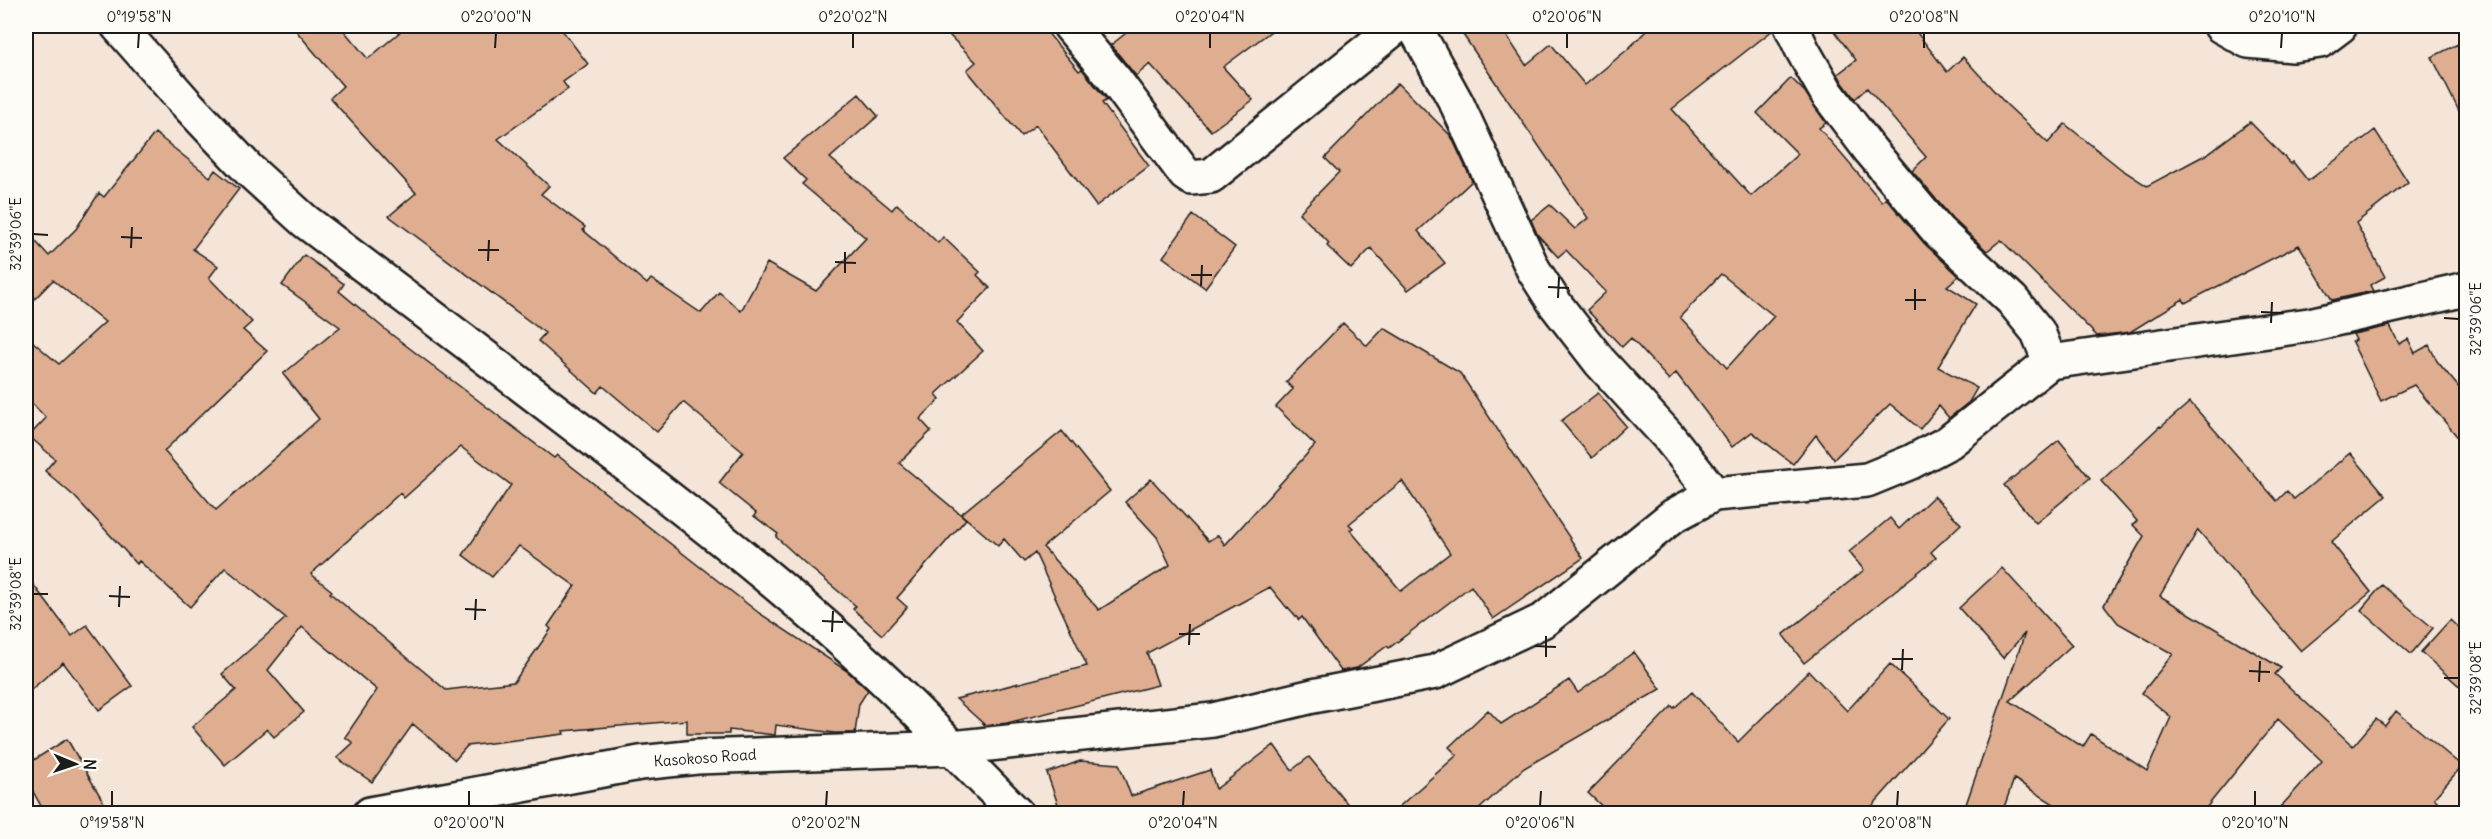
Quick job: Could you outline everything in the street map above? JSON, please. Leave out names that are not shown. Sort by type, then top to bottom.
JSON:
[{"type":"street","points":[[118,26],[249,170],[305,221],[692,514],[913,706],[1017,813]]},
{"type":"street","points":[[1070,26],[1116,81],[1185,174],[1191,178],[1211,176],[1396,26]]},
{"type":"street","points":[[1414,26],[1457,104],[1533,269],[1556,305],[1600,362],[1668,436],[1714,494],[1867,480],[1911,462],[1949,442],[2050,362],[2309,325],[2466,289]]},
{"type":"street","points":[[1791,26],[1827,93],[1870,150],[1938,231],[2012,300],[2038,332],[2050,362]]},
{"type":"street","points":[[2220,26],[2248,41],[2293,45],[2320,41],[2340,26]]},
{"type":"street","name":"Kasokoso Road","points":[[370,813],[640,763],[697,757],[952,748],[1213,720],[1313,696],[1435,672],[1544,620],[1673,516],[1714,494]]},
{"type":"building","points":[[292,26],[340,26],[368,59],[407,26],[559,26],[588,64],[563,82],[568,89],[498,139],[549,186],[541,194],[585,227],[583,230],[647,284],[651,279],[701,313],[719,292],[741,311],[767,263],[816,291],[866,238],[802,184],[806,180],[783,158],[859,94],[878,116],[830,158],[892,210],[897,204],[938,243],[943,237],[980,272],[977,275],[990,288],[957,322],[983,351],[936,394],[940,399],[920,419],[931,431],[899,463],[966,519],[897,598],[907,607],[882,635],[853,609],[856,606],[776,537],[778,534],[754,516],[756,513],[719,483],[743,452],[683,402],[657,432],[603,386],[597,393],[538,341],[545,333],[389,216],[416,193],[330,98],[343,86]]},
{"type":"building","points":[[940,26],[1042,26],[1079,71],[1082,69],[1107,100],[1102,103],[1149,166],[1096,206],[1036,125],[1021,136],[967,70],[976,62]]},
{"type":"building","points":[[1135,26],[1278,26],[1223,67],[1253,100],[1211,131],[1150,64],[1136,76],[1111,45]]},
{"type":"building","points":[[1457,26],[1500,26],[1526,65],[1551,44],[1585,85],[1628,49],[1651,26],[1772,26],[1773,30],[1672,109],[1751,196],[1798,154],[1757,113],[1791,78],[1805,92],[1826,123],[1819,128],[1882,202],[1886,198],[1924,243],[1959,276],[1947,286],[1976,304],[1938,367],[1977,388],[1969,402],[1949,418],[1939,406],[1920,429],[1890,404],[1834,459],[1816,435],[1793,464],[1752,432],[1732,447],[1676,373],[1669,380],[1631,338],[1622,347],[1587,310],[1606,292],[1566,250],[1558,257],[1537,234],[1531,220],[1550,205],[1575,229],[1588,218]],"holes":[[[1721,274],[1774,316],[1727,368],[1680,317]]]},
{"type":"building","points":[[1830,26],[1912,26],[1947,72],[1963,57],[2007,105],[2048,143],[2065,124],[2121,169],[2147,186],[2207,154],[2250,122],[2291,164],[2293,162],[2308,181],[2375,130],[2408,182],[2356,223],[2385,277],[2370,285],[2373,291],[2332,300],[2299,245],[2185,303],[2183,299],[2130,332],[2097,336],[2001,240],[1987,251],[1952,218],[1912,171],[1926,157],[1867,88],[1855,99],[1843,83],[1838,74],[1856,60]]},
{"type":"building","points":[[2458,44],[2466,62],[2466,125],[2432,57]]},
{"type":"building","points":[[1398,83],[1451,136],[1472,181],[1418,231],[1445,263],[1408,290],[1371,248],[1351,269],[1327,246],[1329,243],[1299,213],[1339,172],[1325,158]]},
{"type":"building","points":[[155,133],[210,177],[215,170],[239,189],[193,249],[218,266],[209,278],[252,322],[243,330],[267,351],[164,451],[216,510],[319,419],[283,374],[340,327],[282,285],[304,255],[344,284],[339,291],[387,331],[554,458],[557,455],[759,613],[847,671],[868,690],[859,704],[855,733],[835,733],[776,725],[775,735],[729,730],[729,734],[687,734],[687,720],[563,731],[564,734],[467,746],[455,760],[413,724],[372,782],[337,758],[353,743],[345,737],[377,690],[302,627],[268,670],[304,712],[274,737],[267,729],[225,765],[192,727],[236,690],[222,674],[286,618],[225,568],[190,607],[139,561],[137,564],[75,497],[45,471],[55,459],[29,436],[46,418],[26,397],[26,336],[59,364],[105,322],[53,280],[26,308],[26,231],[49,256],[76,229],[99,193],[104,197]],"holes":[[[461,447],[511,485],[463,555],[492,577],[519,546],[575,586],[548,626],[551,629],[514,682],[446,690],[330,593],[332,591],[311,574],[400,493],[404,498]]]},
{"type":"building","points":[[1193,215],[1235,247],[1205,288],[1163,257]]},
{"type":"building","points":[[1343,323],[1367,346],[1384,328],[1460,373],[1583,558],[1493,619],[1471,586],[1389,648],[1387,646],[1357,668],[1341,671],[1302,617],[1299,620],[1270,587],[1147,653],[1158,685],[1007,723],[986,726],[956,699],[1087,666],[1035,553],[1024,562],[1004,539],[998,546],[961,514],[1062,431],[1110,491],[1043,547],[1099,610],[1170,565],[1157,537],[1125,502],[1151,479],[1208,541],[1218,535],[1225,545],[1315,445],[1276,407],[1293,389],[1286,382]],"holes":[[[1402,481],[1450,553],[1401,591],[1350,530],[1353,528],[1349,524]]]},
{"type":"building","points":[[2390,326],[2399,344],[2408,339],[2415,353],[2429,345],[2437,361],[2466,396],[2466,447],[2414,385],[2381,401],[2352,342],[2356,340],[2353,334]]},
{"type":"building","points":[[1598,393],[1626,426],[1592,458],[1561,421]]},
{"type":"building","points":[[2190,402],[2277,501],[2287,491],[2294,499],[2350,453],[2386,496],[2331,542],[2371,592],[2301,651],[2198,530],[2160,596],[2281,668],[2275,674],[2353,746],[2376,719],[2385,726],[2396,711],[2462,766],[2434,798],[2449,813],[2275,813],[2322,761],[2278,719],[2202,813],[2068,813],[2014,779],[2002,813],[1963,813],[2025,633],[2003,658],[1959,608],[2002,568],[2072,645],[2010,701],[2083,747],[2091,734],[2147,771],[2171,717],[2142,693],[2173,654],[2118,623],[2104,605],[2144,536],[2133,525],[2137,521],[2101,481],[2160,426]]},
{"type":"building","points":[[2059,440],[2090,478],[2036,523],[2004,485]]},
{"type":"building","points":[[1934,496],[1961,524],[1931,552],[1936,558],[1804,663],[1783,635],[1864,570],[1849,552],[1890,518],[1899,529]]},
{"type":"building","points":[[26,575],[72,636],[87,625],[132,686],[99,710],[63,662],[26,694]]},
{"type":"building","points":[[2382,585],[2433,628],[2411,654],[2361,610]]},
{"type":"building","points":[[2450,620],[2466,635],[2466,692],[2421,652]]},
{"type":"building","points":[[1634,652],[1661,689],[1524,768],[1475,813],[1392,813],[1457,755],[1449,747],[1488,710],[1501,724],[1569,680],[1578,693]]},
{"type":"building","points":[[1890,664],[1949,719],[1866,813],[1609,813],[1588,793],[1672,706],[1674,708],[1692,692],[1738,742],[1809,671],[1847,711]]},
{"type":"building","points":[[67,739],[110,813],[45,813],[26,779],[26,765]]},
{"type":"building","points":[[1274,745],[1292,770],[1309,757],[1355,813],[1061,813],[1047,773],[1080,761],[1119,764],[1131,796],[1210,770],[1216,789]]}]
